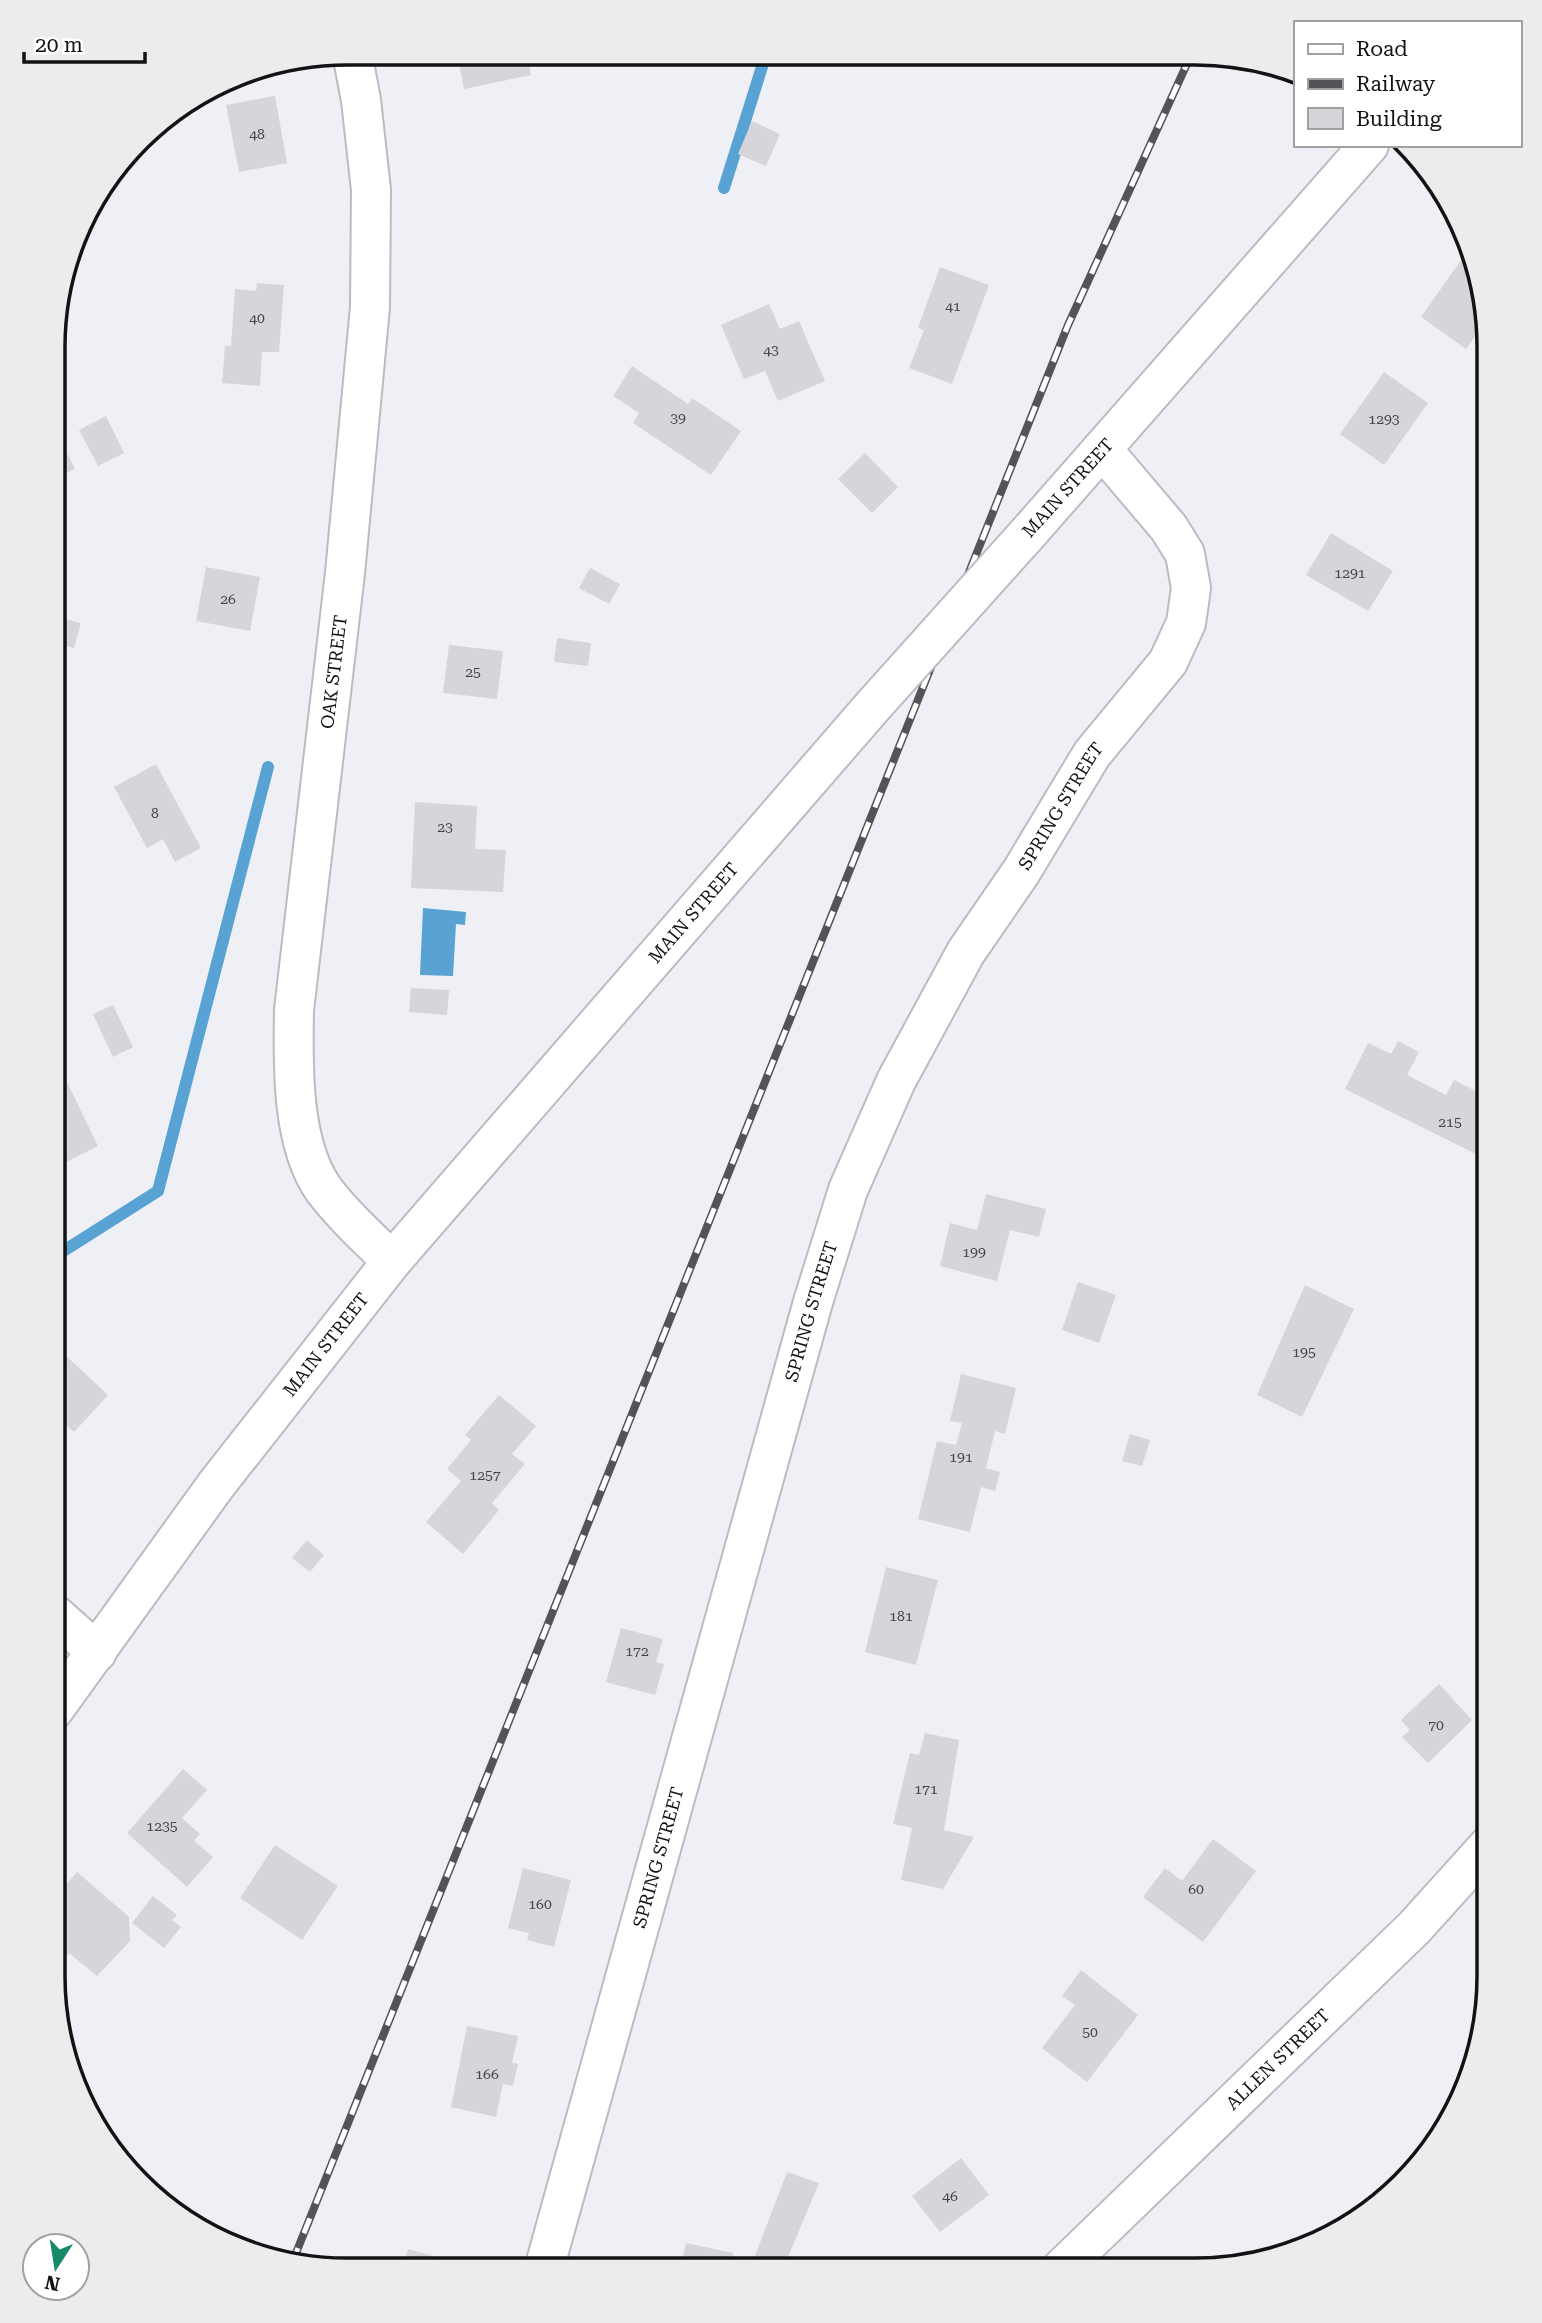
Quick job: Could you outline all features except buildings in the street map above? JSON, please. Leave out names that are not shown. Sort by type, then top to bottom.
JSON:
[{"type":"street","name":"OAK STREET","points":[[354,65],[371,190],[370,307],[345,573],[294,1010],[293,1070],[300,1122],[310,1163],[318,1180],[352,1222],[392,1261]]},
{"type":"street","name":"MAIN STREET","points":[[65,1695],[216,1485],[392,1261],[873,706],[1367,147]]},
{"type":"street","name":"SPRING STREET","points":[[547,2258],[809,1315],[848,1191],[896,1081],[967,952],[1021,872],[1092,754],[1168,662],[1186,622],[1191,588],[1185,554],[1169,528],[1102,449]]},
{"type":"street","points":[[65,1624],[97,1652]]},
{"type":"street","name":"ALLEN STREET","points":[[1072,2258],[1414,1928],[1477,1858]]},
{"type":"water","points":[[423,908],[466,912],[465,925],[456,924],[453,976],[420,975]]},
{"type":"waterway","points":[[724,188],[763,65]]},
{"type":"waterway","points":[[65,1250],[158,1191],[268,767]]},
{"type":"railway","points":[[296,2254],[1068,325],[1186,65]]}]
